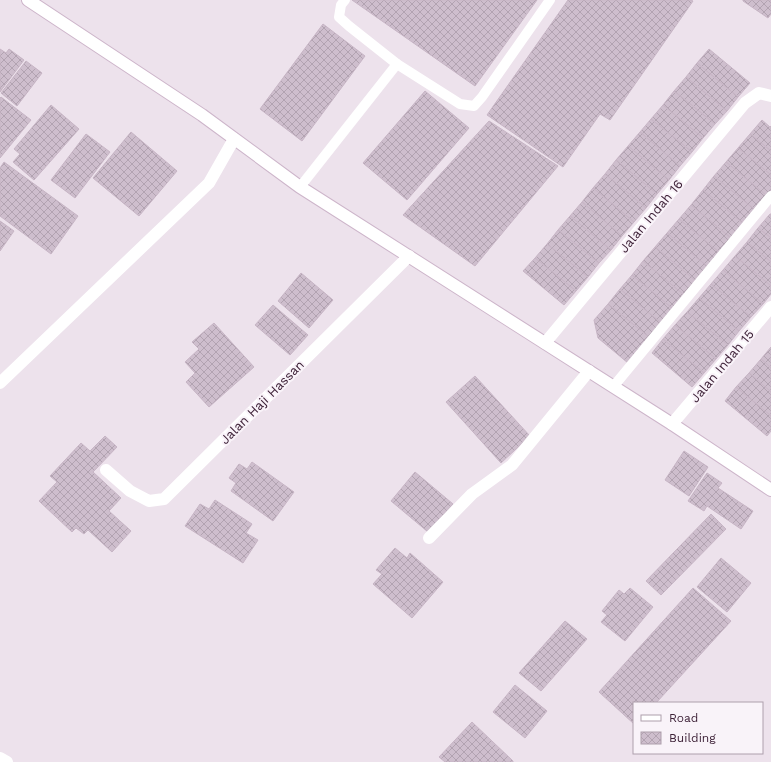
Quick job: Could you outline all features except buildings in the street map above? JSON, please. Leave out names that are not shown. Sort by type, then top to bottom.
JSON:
[{"type":"street","points":[[28,0],[202,115],[300,188],[672,424],[771,490]]},
{"type":"street","name":"Jalan Indah 16","points":[[545,343],[745,104],[765,95]]},
{"type":"street","points":[[0,383],[209,184],[234,139]]},
{"type":"street","name":"Jalan Haji Hassan","points":[[106,470],[130,491],[149,501],[164,499],[409,256]]},
{"type":"street","name":"Jalan Indah 15","points":[[672,424],[771,307]]},
{"type":"street","points":[[429,538],[472,494],[512,465],[589,371]]},
{"type":"street","points":[[0,758],[7,762]]},
{"type":"lane","points":[[345,0],[341,5],[340,17],[349,26],[397,64],[460,104],[474,106],[482,97],[550,0]]},
{"type":"lane","points":[[300,188],[397,64]]},
{"type":"lane","points":[[613,387],[771,196]]}]
